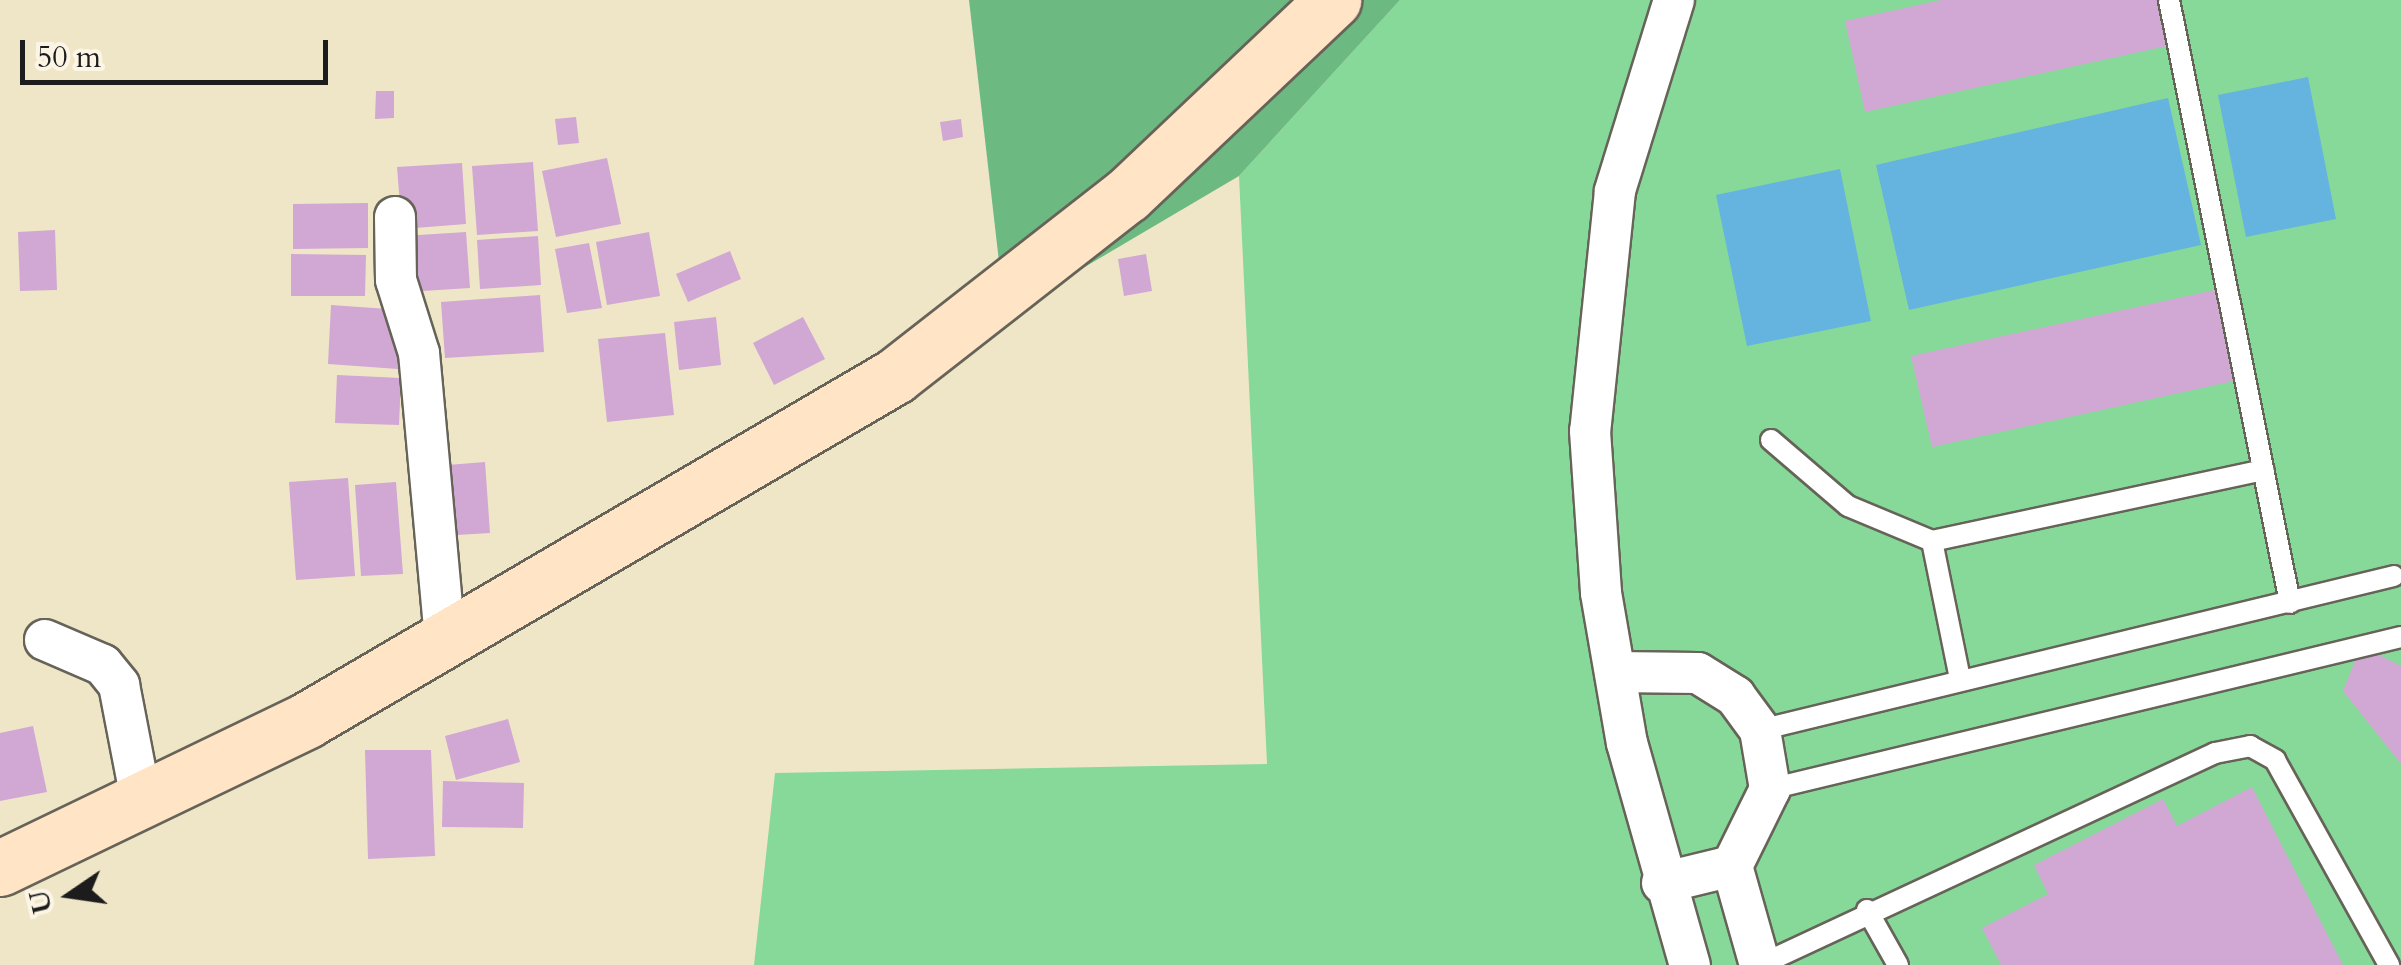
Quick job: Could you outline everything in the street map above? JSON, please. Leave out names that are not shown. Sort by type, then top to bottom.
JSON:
[{"type":"street","points":[[0,868],[142,805],[445,636],[936,348],[1127,195],[1332,0]]},
{"type":"street","points":[[1674,0],[1615,191],[1592,350],[1593,512],[1615,672],[1662,883],[1690,965]]},
{"type":"street","points":[[395,217],[396,280],[419,353],[445,636]]},
{"type":"street","points":[[45,640],[103,665],[119,685],[142,805]]},
{"type":"street","points":[[1615,672],[1698,674],[1735,696],[1760,730],[1770,788],[1732,866],[1760,965]]},
{"type":"street","points":[[1662,883],[1732,866]]},
{"type":"lane","points":[[2169,0],[2290,603]]},
{"type":"lane","points":[[1771,440],[1848,506],[1932,540],[2263,470]]},
{"type":"lane","points":[[1932,540],[1960,679]]},
{"type":"lane","points":[[1760,730],[2394,576]]},
{"type":"lane","points":[[1770,788],[2401,636]]},
{"type":"lane","points":[[1760,965],[1867,910],[2216,753],[2250,746],[2275,760],[2389,965]]},
{"type":"lane","points":[[1867,910],[1898,965]]},
{"type":"green space","points":[[969,0],[1400,0],[1239,176],[1005,314]]},
{"type":"green space","points":[[1400,0],[2401,0],[2401,965],[754,965],[775,773],[1267,764],[1239,176]]},
{"type":"water","points":[[2308,77],[2336,219],[2246,237],[2218,95]]},
{"type":"water","points":[[2168,98],[2201,245],[1909,310],[1876,165]]},
{"type":"water","points":[[1840,169],[1871,321],[1747,346],[1716,195]]},
{"type":"building","points":[[1941,0],[2157,0],[2167,46],[1865,112],[1845,21]]},
{"type":"building","points":[[376,91],[394,91],[394,118],[375,119]]},
{"type":"building","points":[[576,117],[579,143],[558,145],[555,119]]},
{"type":"building","points":[[961,119],[963,137],[943,141],[940,122]]},
{"type":"building","points":[[607,158],[621,224],[556,237],[542,171]]},
{"type":"building","points":[[533,162],[538,231],[477,235],[472,166]]},
{"type":"building","points":[[462,163],[466,224],[402,229],[397,167]]},
{"type":"building","points":[[368,203],[368,248],[293,249],[293,204]]},
{"type":"building","points":[[55,230],[57,290],[20,291],[18,232]]},
{"type":"building","points":[[466,232],[470,288],[407,292],[403,236]]},
{"type":"building","points":[[649,232],[660,296],[607,305],[596,242]]},
{"type":"building","points":[[538,236],[541,285],[480,289],[477,240]]},
{"type":"building","points":[[589,243],[602,308],[567,313],[555,249]]},
{"type":"building","points":[[730,251],[741,279],[688,302],[676,274]]},
{"type":"building","points":[[291,254],[366,255],[365,296],[291,296]]},
{"type":"building","points":[[1146,254],[1152,291],[1124,296],[1118,259]]},
{"type":"building","points":[[2215,290],[2234,381],[1932,447],[1911,356]]},
{"type":"building","points":[[540,295],[544,352],[445,358],[441,302]]},
{"type":"building","points":[[331,305],[402,310],[398,369],[328,364]]},
{"type":"building","points":[[716,317],[721,365],[679,370],[674,322]]},
{"type":"building","points":[[803,317],[825,359],[774,385],[753,343]]},
{"type":"building","points":[[665,333],[674,415],[607,422],[598,339]]},
{"type":"building","points":[[337,375],[401,378],[399,425],[335,423]]},
{"type":"building","points":[[485,462],[490,533],[440,536],[435,466]]},
{"type":"building","points":[[348,478],[355,576],[296,580],[289,482]]},
{"type":"building","points":[[396,482],[403,574],[361,576],[355,485]]},
{"type":"building","points":[[2361,646],[2401,666],[2401,764],[2343,691]]},
{"type":"building","points":[[508,719],[520,762],[456,780],[445,736]]},
{"type":"building","points":[[33,726],[47,792],[0,801],[0,733]]},
{"type":"building","points":[[365,750],[431,750],[435,856],[368,859]]},
{"type":"building","points":[[443,781],[524,783],[523,828],[442,827]]},
{"type":"building","points":[[2252,787],[2343,965],[2001,965],[1982,928],[2048,894],[2034,865],[2163,799],[2177,826]]}]
